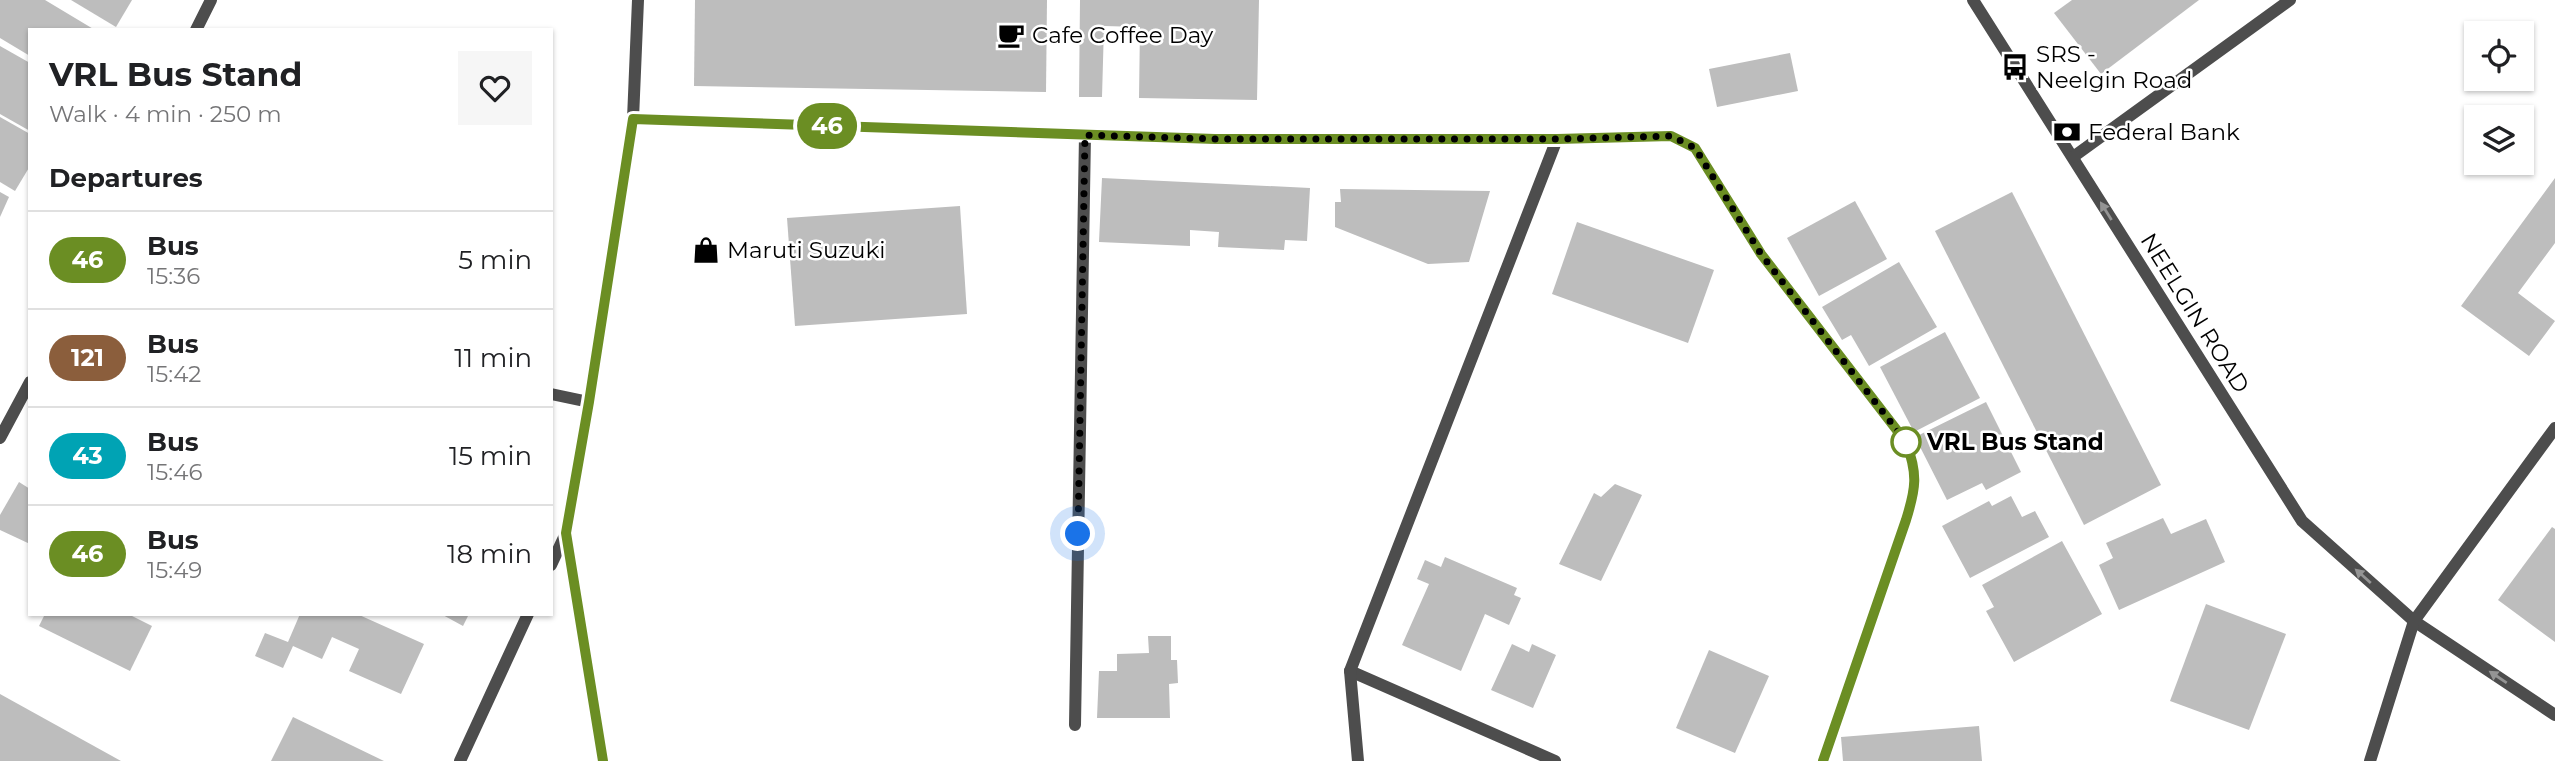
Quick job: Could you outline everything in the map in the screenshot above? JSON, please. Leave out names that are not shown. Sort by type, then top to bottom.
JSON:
[{"type":"street","points":[[197,28],[211,0]]},
{"type":"street","points":[[553,561],[566,533],[633,119],[638,0]]},
{"type":"street","name":"NEELGIN ROAD","points":[[1973,0],[2302,521],[2414,621],[2555,715]]},
{"type":"street","points":[[2073,157],[2290,0]]},
{"type":"street","points":[[633,119],[1215,139],[1557,139],[1671,136],[1695,148],[1761,254],[1906,442],[1915,466],[1915,491],[1823,761]]},
{"type":"street","points":[[1074,725],[1085,135]]},
{"type":"street","points":[[1358,761],[1350,671],[1557,139]]},
{"type":"street","points":[[0,438],[28,386]]},
{"type":"street","points":[[553,394],[589,402]]},
{"type":"street","points":[[2370,761],[2414,621],[2555,428]]},
{"type":"street","points":[[566,533],[603,761]]},
{"type":"street","points":[[460,761],[527,616]]},
{"type":"street","points":[[1350,671],[1555,761]]},
{"type":"building","points":[[0,0],[45,0],[92,28],[28,28],[28,55],[0,38]]},
{"type":"building","points":[[71,0],[132,0],[116,27]]},
{"type":"building","points":[[695,0],[1047,0],[1046,92],[694,86]]},
{"type":"building","points":[[1080,0],[1259,0],[1257,100],[1139,98],[1140,27],[1104,26],[1102,97],[1079,97]]},
{"type":"building","points":[[2072,0],[2199,0],[2101,74],[2054,13]]},
{"type":"building","points":[[0,46],[28,62],[28,130],[0,114]]},
{"type":"building","points":[[1790,53],[1798,91],[1717,107],[1709,69]]},
{"type":"building","points":[[0,117],[28,133],[28,169],[15,191],[0,182]]},
{"type":"building","points":[[1102,178],[1310,188],[1307,241],[1285,240],[1284,250],[1218,247],[1219,232],[1190,230],[1190,246],[1099,242]]},
{"type":"building","points":[[2555,178],[2555,243],[2518,293],[2555,321],[2529,356],[2461,306]]},
{"type":"building","points":[[1340,189],[1490,191],[1469,262],[1428,264],[1335,227],[1335,202],[1341,202]]},
{"type":"building","points":[[0,192],[9,197],[0,217]]},
{"type":"building","points":[[2012,192],[2161,485],[2084,525],[1935,231]]},
{"type":"building","points":[[1855,201],[1887,259],[1819,296],[1787,238]]},
{"type":"building","points":[[960,206],[967,314],[795,326],[787,218]]},
{"type":"building","points":[[1577,222],[1714,270],[1688,343],[1552,294]]},
{"type":"building","points":[[1899,262],[1937,327],[1869,366],[1851,335],[1842,340],[1822,307]]},
{"type":"building","points":[[1945,332],[1980,398],[1914,432],[1880,367]]},
{"type":"building","points":[[1986,402],[2021,472],[1986,490],[1982,483],[1947,500],[1915,437]]},
{"type":"building","points":[[19,482],[28,488],[28,543],[0,530],[0,515]]},
{"type":"building","points":[[1615,484],[1642,495],[1601,581],[1559,564],[1594,493],[1601,497]]},
{"type":"building","points":[[2011,496],[2022,517],[2035,511],[2049,537],[1970,578],[1942,526],[1989,501],[1992,506]]},
{"type":"building","points":[[2163,518],[2171,534],[2206,519],[2225,562],[2119,610],[2099,565],[2113,558],[2106,543]]},
{"type":"building","points":[[2552,527],[2555,529],[2555,642],[2498,600]]},
{"type":"building","points":[[2062,541],[2102,614],[2014,662],[1986,611],[1994,607],[1982,585]]},
{"type":"building","points":[[1445,557],[1517,588],[1514,595],[1521,598],[1509,625],[1485,614],[1461,671],[1402,645],[1429,584],[1417,579],[1425,560],[1441,567]]},
{"type":"building","points":[[2206,604],[2286,634],[2249,730],[2170,701]]},
{"type":"building","points":[[44,616],[132,616],[152,626],[130,671],[39,626]]},
{"type":"building","points":[[299,616],[361,616],[424,644],[401,694],[349,671],[359,649],[332,637],[322,659],[293,646],[283,668],[255,656],[265,633],[288,642]]},
{"type":"building","points":[[445,616],[468,616],[463,626]]},
{"type":"building","points":[[1148,636],[1171,636],[1171,660],[1177,660],[1178,683],[1169,684],[1170,718],[1097,718],[1099,671],[1117,671],[1117,654],[1149,653]]},
{"type":"building","points":[[1512,644],[1529,652],[1532,644],[1556,655],[1533,708],[1491,690]]},
{"type":"building","points":[[1709,650],[1769,676],[1735,753],[1676,728]]},
{"type":"building","points":[[0,694],[121,761],[0,761]]},
{"type":"building","points":[[293,717],[384,761],[271,761]]},
{"type":"building","points":[[1979,726],[1982,761],[1843,761],[1841,737]]},
{"type":"bus line","name":"46","points":[[603,761],[566,533],[633,119],[1215,139],[1557,139],[1671,136],[1695,148],[1761,254],[1906,442],[1915,466],[1915,491],[1906,520],[1823,761]]},
{"type":"place","name":"Cafe Coffee Day","points":[[1011,35]]},
{"type":"place","name":"SRS - Neelgin Road","points":[[2015,67]]},
{"type":"place","name":"Federal Bank","points":[[2067,132]]},
{"type":"place","name":"Maruti Suzuki","points":[[706,250]]},
{"type":"place","name":"VRL Bus Stand","points":[[1906,442]]},
{"type":"route","points":[[1078,534],[1085,135],[1215,139],[1557,139],[1671,136],[1695,148],[1761,254],[1906,442]]}]
